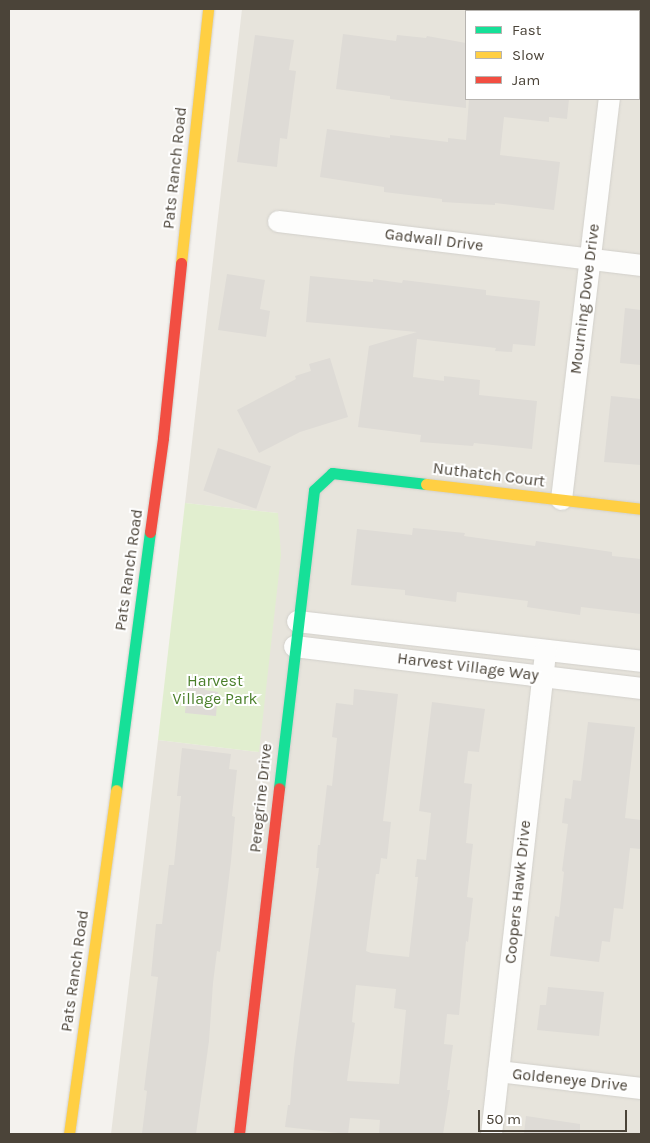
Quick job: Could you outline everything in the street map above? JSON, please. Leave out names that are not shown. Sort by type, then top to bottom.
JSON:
[{"type":"street","name":"Pats Ranch Road","points":[[69,1134],[163,438],[208,9]]},
{"type":"street","name":"Mourning Dove Drive","points":[[561,500],[609,100]]},
{"type":"street","name":"Gadwall Drive","points":[[278,221],[641,264]]},
{"type":"street","name":"Nuthatch Court","points":[[332,473],[641,509]]},
{"type":"street","name":"Peregrine Drive","points":[[239,1134],[294,646],[314,490],[332,473]]},
{"type":"street","name":"Harvest Village Way","points":[[297,621],[641,661]]},
{"type":"street","name":"Harvest Village Way","points":[[294,646],[641,688]]},
{"type":"street","name":"Coopers Hawk Drive","points":[[491,1134],[545,650]]},
{"type":"street","name":"Goldeneye Drive","points":[[498,1072],[641,1088]]},
{"type":"shaded area","points":[[242,9],[641,9],[641,1134],[111,1134],[158,740],[258,752],[278,513],[185,503]]},
{"type":"green space","name":"Harvest Village Park","points":[[185,503],[278,513],[281,555],[259,752],[158,740]]},
{"type":"building","points":[[343,34],[396,41],[397,35],[426,38],[427,36],[465,43],[466,108],[390,99],[390,96],[336,89]]},
{"type":"building","points":[[255,35],[294,40],[289,70],[296,71],[287,139],[280,138],[277,167],[237,162]]},
{"type":"building","points":[[469,100],[569,100],[567,119],[549,117],[549,122],[504,117],[500,155],[560,162],[554,210],[495,203],[495,205],[442,202],[442,199],[384,192],[384,187],[320,177],[327,129],[390,138],[390,135],[448,142],[448,138],[466,140]]},
{"type":"building","points":[[227,274],[265,280],[260,309],[270,311],[266,337],[218,330]]},
{"type":"building","points":[[310,276],[373,282],[373,279],[402,283],[403,280],[486,290],[486,295],[540,301],[535,346],[513,344],[512,352],[495,351],[496,348],[417,339],[413,377],[444,381],[444,376],[480,380],[479,395],[537,401],[532,449],[474,443],[473,446],[420,442],[421,435],[358,427],[369,346],[417,332],[306,322]]},
{"type":"building","points":[[625,308],[641,310],[641,365],[620,363]]},
{"type":"building","points":[[330,358],[348,417],[300,432],[259,453],[237,410],[296,379],[295,376],[311,371],[309,364]]},
{"type":"building","points":[[611,396],[641,399],[641,465],[604,462]]},
{"type":"building","points":[[218,448],[271,466],[256,509],[203,491]]},
{"type":"building","points":[[413,528],[465,533],[464,536],[535,546],[536,541],[612,552],[612,556],[641,559],[641,614],[581,607],[580,615],[527,607],[528,601],[457,592],[456,602],[405,595],[405,590],[351,585],[357,529],[412,535]]},
{"type":"building","points":[[188,679],[205,681],[205,690],[218,692],[216,716],[185,713]]},
{"type":"building","points":[[354,689],[398,694],[383,821],[391,822],[387,859],[381,858],[379,874],[376,874],[366,951],[409,957],[418,877],[415,877],[417,859],[426,860],[431,813],[419,811],[432,702],[485,709],[479,752],[468,751],[464,783],[472,784],[466,843],[473,844],[467,897],[473,898],[468,942],[466,941],[459,1015],[447,1014],[444,1044],[453,1045],[447,1090],[450,1090],[443,1134],[379,1134],[380,1120],[350,1118],[348,1134],[285,1127],[288,1105],[290,1105],[294,1059],[319,868],[316,868],[318,845],[320,845],[327,785],[332,786],[337,738],[332,737],[336,703],[353,705]],"holes":[[[356,985],[396,989],[394,1008],[406,1010],[399,1084],[347,1081],[355,1023],[352,1022]]]},
{"type":"building","points":[[588,722],[635,727],[625,818],[641,820],[641,849],[630,848],[623,909],[614,908],[610,942],[602,941],[599,962],[550,956],[555,916],[559,917],[564,872],[562,871],[568,824],[562,823],[565,798],[571,799],[573,780],[581,781]]},
{"type":"building","points":[[182,748],[231,754],[229,769],[237,770],[232,816],[235,817],[231,861],[220,952],[217,951],[209,1041],[196,1134],[142,1134],[147,1091],[144,1090],[158,977],[151,976],[156,924],[162,924],[169,865],[174,865],[181,796],[177,796]]},
{"type":"building","points":[[548,987],[604,992],[599,1036],[537,1030],[540,1005],[546,1005]]},
{"type":"building","points":[[526,1116],[580,1124],[580,1134],[524,1134]]},
{"type":"traffic: fast","points":[[279,788],[314,490],[332,473],[426,484]]},
{"type":"traffic: fast","points":[[116,790],[150,532]]},
{"type":"traffic: slow","points":[[181,263],[208,9]]},
{"type":"traffic: slow","points":[[426,484],[641,509]]},
{"type":"traffic: slow","points":[[69,1134],[116,790]]},
{"type":"traffic: jam","points":[[150,532],[163,438],[181,263]]},
{"type":"traffic: jam","points":[[239,1134],[279,788]]}]
